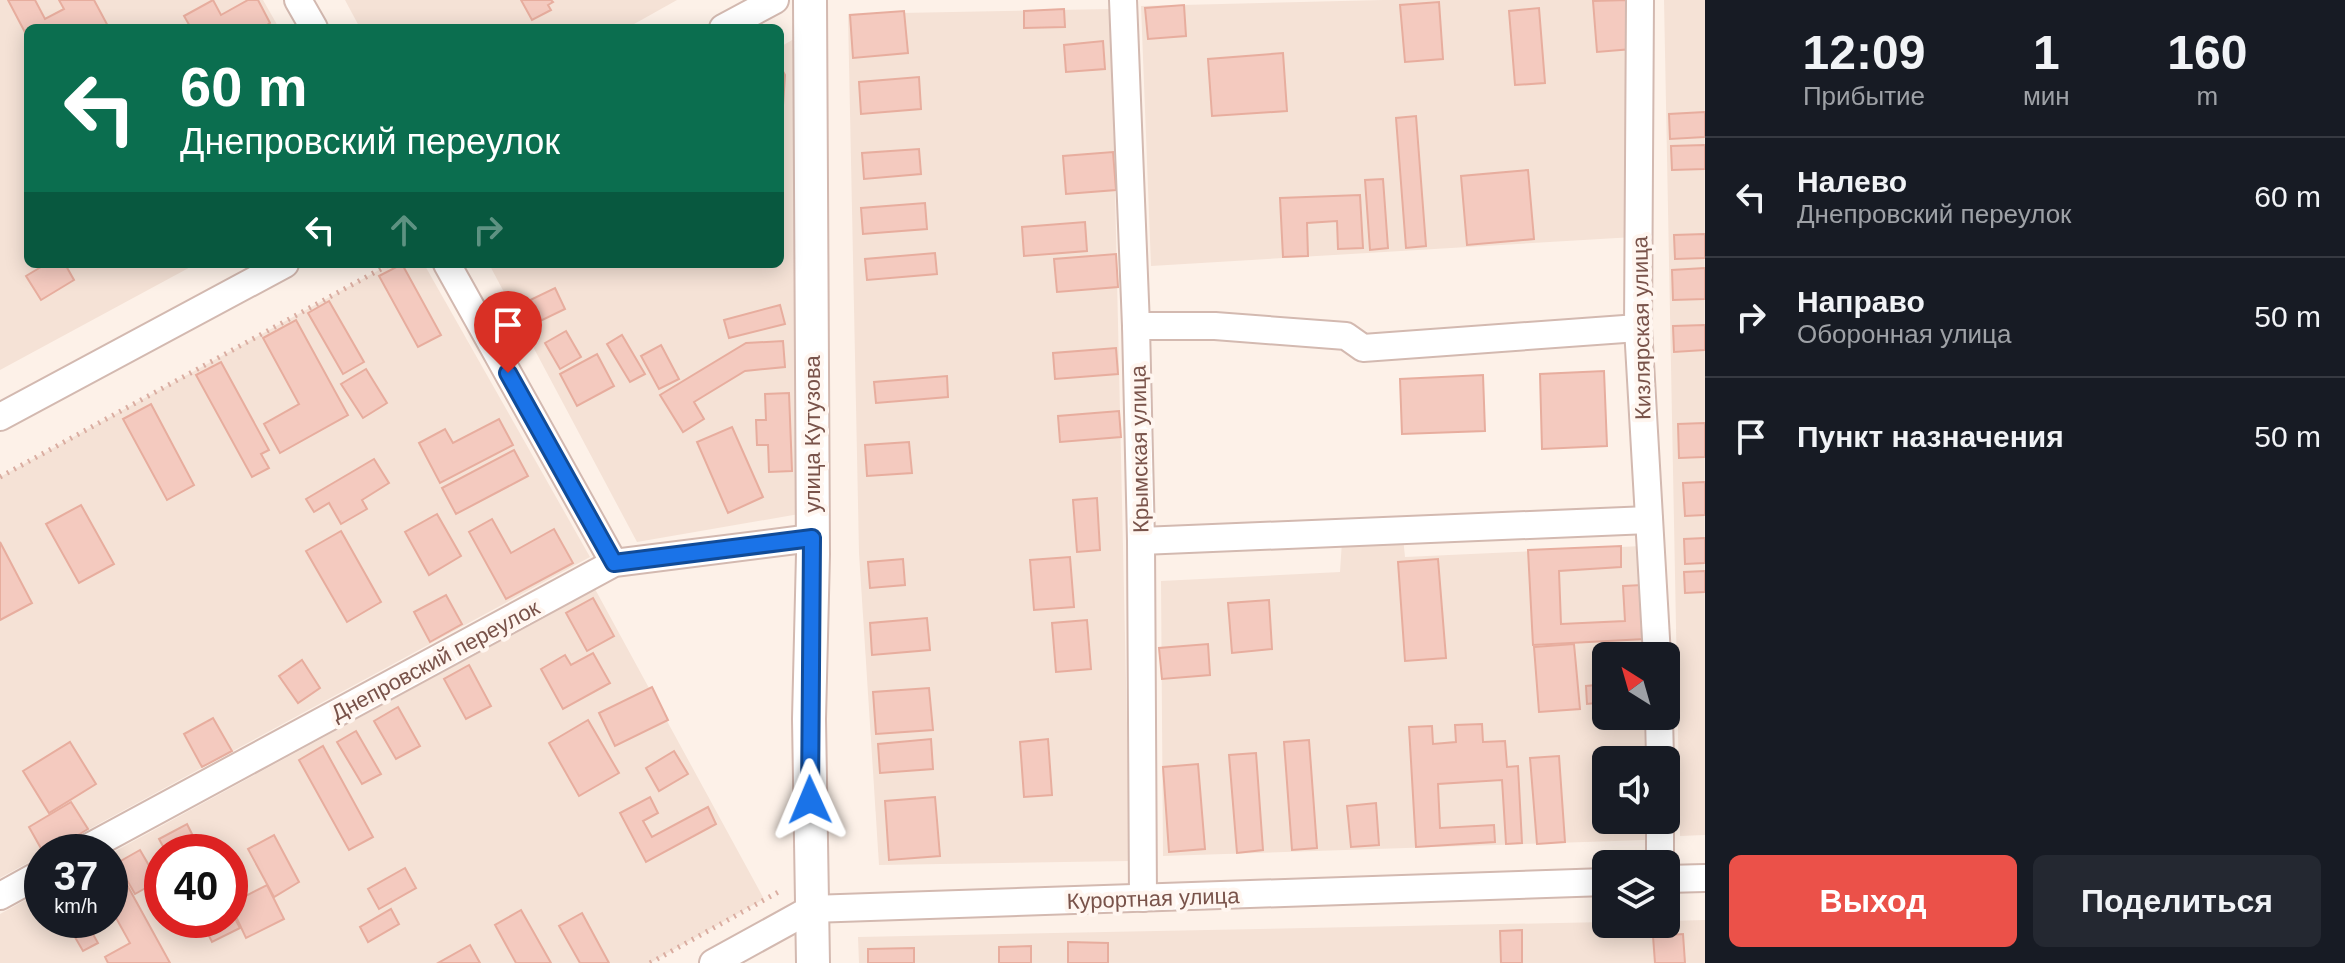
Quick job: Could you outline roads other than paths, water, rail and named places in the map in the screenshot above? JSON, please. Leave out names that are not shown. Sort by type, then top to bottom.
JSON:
[{"type":"street","points":[[298,0],[312,24]]},
{"type":"street","points":[[730,24],[775,0]]},
{"type":"street","name":"улица Кутузова","points":[[810,0],[812,538],[809,719],[813,963]]},
{"type":"street","name":"Крымская улица","points":[[1123,0],[1141,541],[1143,898]]},
{"type":"street","name":"Кизлярская улица","points":[[1640,0],[1638,328],[1656,642]]},
{"type":"street","points":[[0,417],[278,268]]},
{"type":"street","points":[[449,268],[614,563]]},
{"type":"street","points":[[1136,326],[1215,326],[1346,336],[1363,348],[1638,328]]},
{"type":"street","points":[[1141,541],[1649,520]]},
{"type":"street","name":"Днепровский переулок","points":[[113,834],[614,563],[812,538]]},
{"type":"street","points":[[1680,879],[1705,878]]},
{"type":"street","name":"Курортная улица","points":[[713,963],[811,909],[1592,882]]},
{"type":"street","points":[[0,896],[24,883]]}]
